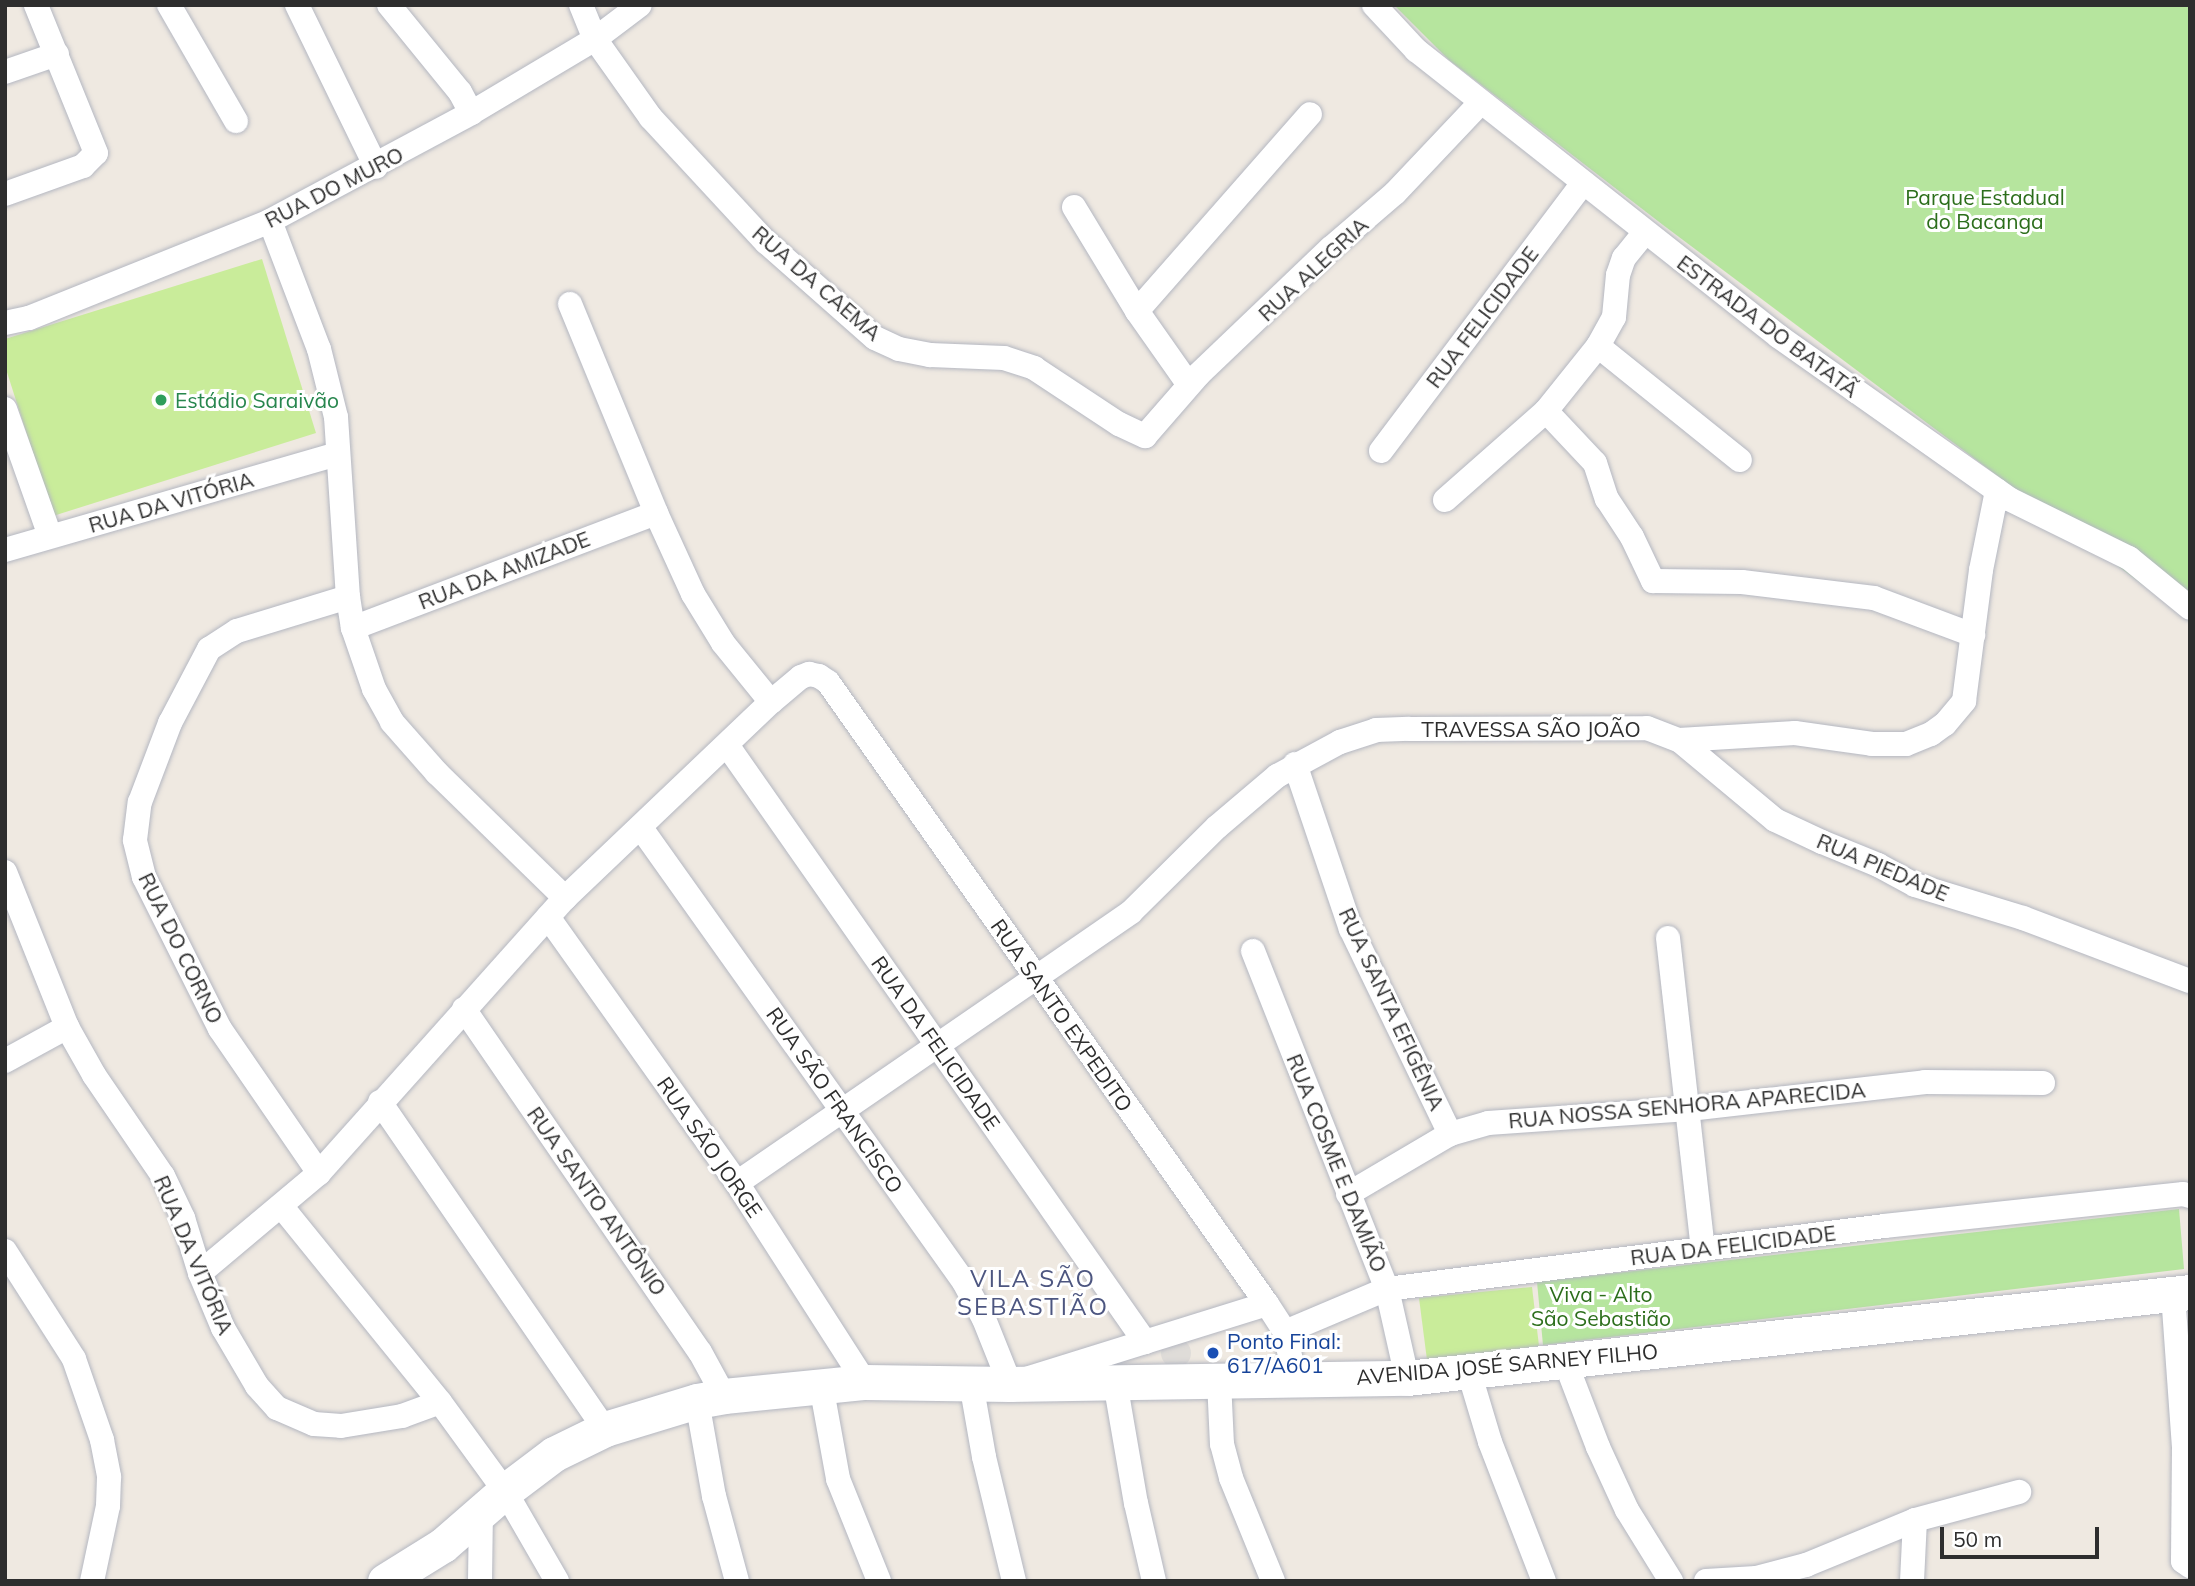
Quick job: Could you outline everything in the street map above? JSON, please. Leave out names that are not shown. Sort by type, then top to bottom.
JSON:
[{"type":"main road","name":"AVENIDA JOSÉ SARNEY FILHO","points":[[385,1581],[443,1545],[554,1454],[605,1429],[711,1399],[866,1382],[1010,1384],[1407,1378],[2181,1293]]},
{"type":"street","points":[[5,194],[83,166],[96,153],[36,5]]},
{"type":"street","points":[[169,5],[236,121]]},
{"type":"street","points":[[297,5],[376,167]]},
{"type":"street","points":[[389,5],[460,92],[471,113]]},
{"type":"street","name":"RUA DA CAEMA","points":[[581,5],[595,39],[651,118],[766,242],[875,338],[898,349],[930,355],[1004,358],[1034,368],[1119,424],[1144,436]]},
{"type":"street","name":"RUA DO MURO","points":[[5,323],[30,318],[270,221],[376,167],[471,113],[595,39],[640,5]]},
{"type":"street","name":"ESTRADA DO BATATÃ","points":[[1374,5],[1416,50],[1777,336],[1997,491],[2129,558],[2190,608]]},
{"type":"street","points":[[5,72],[57,54]]},
{"type":"street","name":"RUA ALEGRIA","points":[[1144,436],[1189,385],[1331,248],[1395,194],[1481,102]]},
{"type":"street","points":[[1137,310],[1310,114]]},
{"type":"street","name":"RUA FELICIDADE","points":[[1381,451],[1583,183]]},
{"type":"street","points":[[1074,207],[1137,310],[1189,385]]},
{"type":"street","points":[[270,221],[320,349],[336,416],[348,597],[353,628],[374,689],[392,722],[481,817],[565,898]]},
{"type":"street","points":[[1445,500],[1546,411],[1598,346],[1614,317],[1618,275],[1624,258],[1645,232]]},
{"type":"street","points":[[200,1273],[319,1174],[380,1102],[565,898],[771,702],[723,642],[699,604],[656,513],[570,304]]},
{"type":"street","points":[[1598,346],[1740,460]]},
{"type":"street","points":[[5,409],[50,536]]},
{"type":"street","points":[[1546,411],[1595,463],[1607,499],[1632,537],[1653,582],[1742,582],[1874,598],[1973,635]]},
{"type":"street","name":"RUA DA VITÓRIA","points":[[5,550],[337,454]]},
{"type":"street","name":"TRAVESSA SÃO JOÃO","points":[[1037,979],[1131,912],[1217,827],[1295,764],[1340,742],[1376,730],[1647,729],[1679,740],[1795,733],[1849,743],[1906,744],[1931,734],[1945,724],[1964,701],[1997,491]]},
{"type":"street","name":"RUA DA AMIZADE","points":[[353,628],[656,513]]},
{"type":"street","name":"RUA DO CORNO","points":[[319,1174],[220,1029],[144,877],[135,840],[140,802],[161,745],[209,649],[237,631],[348,597]]},
{"type":"street","name":"RUA SANTO EXPEDITO","points":[[771,702],[801,677],[819,676],[828,682],[1267,1304],[1285,1332],[1295,1380]]},
{"type":"street","name":"RUA PIEDADE","points":[[1679,740],[1775,820],[1878,865],[1915,886],[2023,918],[2190,981]]},
{"type":"street","name":"RUA DA FELICIDADE","points":[[727,745],[1145,1342]]},
{"type":"street","name":"RUA SANTA EFIGÊNIA","points":[[1295,764],[1350,929],[1450,1133]]},
{"type":"street","name":"RUA SÃO FRANCISCO","points":[[641,828],[964,1282],[984,1319],[1010,1384]]},
{"type":"street","name":"RUA DA VITÓRIA","points":[[5,872],[67,1027],[94,1075],[163,1176],[183,1218],[200,1273],[223,1328],[257,1386],[277,1408],[293,1418],[314,1424],[341,1426],[402,1416],[440,1402]]},
{"type":"street","name":"RUA SÃO JORGE","points":[[548,917],[737,1183],[866,1382]]},
{"type":"street","points":[[1668,938],[1703,1250]]},
{"type":"street","name":"RUA COSME E DAMIÃO","points":[[1253,951],[1387,1289],[1407,1378]]},
{"type":"street","points":[[737,1183],[1037,979]]},
{"type":"street","name":"RUA SANTO ANTÔNIO","points":[[464,1009],[700,1352],[711,1399],[714,1496],[737,1581]]},
{"type":"street","points":[[5,1061],[67,1027]]},
{"type":"street","name":"RUA NOSSA SENHORA APARECIDA","points":[[1348,1194],[1450,1133],[1513,1121],[1689,1109],[1925,1082],[2043,1083]]},
{"type":"street","points":[[380,1102],[605,1429]]},
{"type":"street","name":"RUA DA FELICIDADE","points":[[1285,1332],[1387,1289],[1966,1217],[2183,1194],[2190,1196]]},
{"type":"street","points":[[282,1207],[440,1402],[493,1502],[557,1581]]},
{"type":"street","points":[[5,1251],[74,1359],[102,1440],[109,1477],[108,1506],[92,1581]]},
{"type":"street","points":[[2181,1293],[2187,1446],[2183,1561],[2190,1566]]},
{"type":"street","points":[[1010,1384],[1267,1304]]},
{"type":"street","points":[[1565,1361],[1598,1447],[1627,1510],[1671,1581]]},
{"type":"street","points":[[1469,1372],[1490,1442],[1544,1581]]},
{"type":"street","points":[[1219,1381],[1222,1444],[1231,1478],[1273,1581]]},
{"type":"street","points":[[1115,1382],[1136,1503],[1154,1581]]},
{"type":"street","points":[[971,1383],[984,1457],[1014,1581]]},
{"type":"street","points":[[821,1385],[838,1479],[879,1581]]},
{"type":"street","points":[[1706,1581],[1756,1578],[1806,1565],[1915,1520],[2019,1492]]},
{"type":"street","points":[[480,1581],[493,1502]]},
{"type":"street","points":[[1912,1581],[1915,1520]]},
{"type":"green space","name":"Parque Estadual do Bacanga","points":[[1394,5],[2190,5],[2190,617],[2175,609],[1663,225],[1449,60]]},
{"type":"green space","name":"Estádio Saraivão","points":[[262,259],[316,433],[53,516],[5,366],[5,339]]},
{"type":"green space","name":"Viva - Alto São Sebastião","points":[[2179,1209],[2184,1269],[1543,1345],[1537,1282]]},
{"type":"green space","points":[[1532,1287],[1539,1346],[1427,1360],[1419,1298]]},
{"type":"shaded area","points":[[1176,1338],[1187,1342],[1191,1353],[1187,1364],[1176,1368],[1165,1364],[1161,1353],[1165,1342]]},
{"type":"place","name":"Estádio Saraivão","points":[[161,400]]},
{"type":"place","name":"Ponto Final: 617/A601","points":[[1213,1353]]},
{"type":"district","name":"VILA SÃO SEBASTIÃO","points":[[1033,1293]]}]
